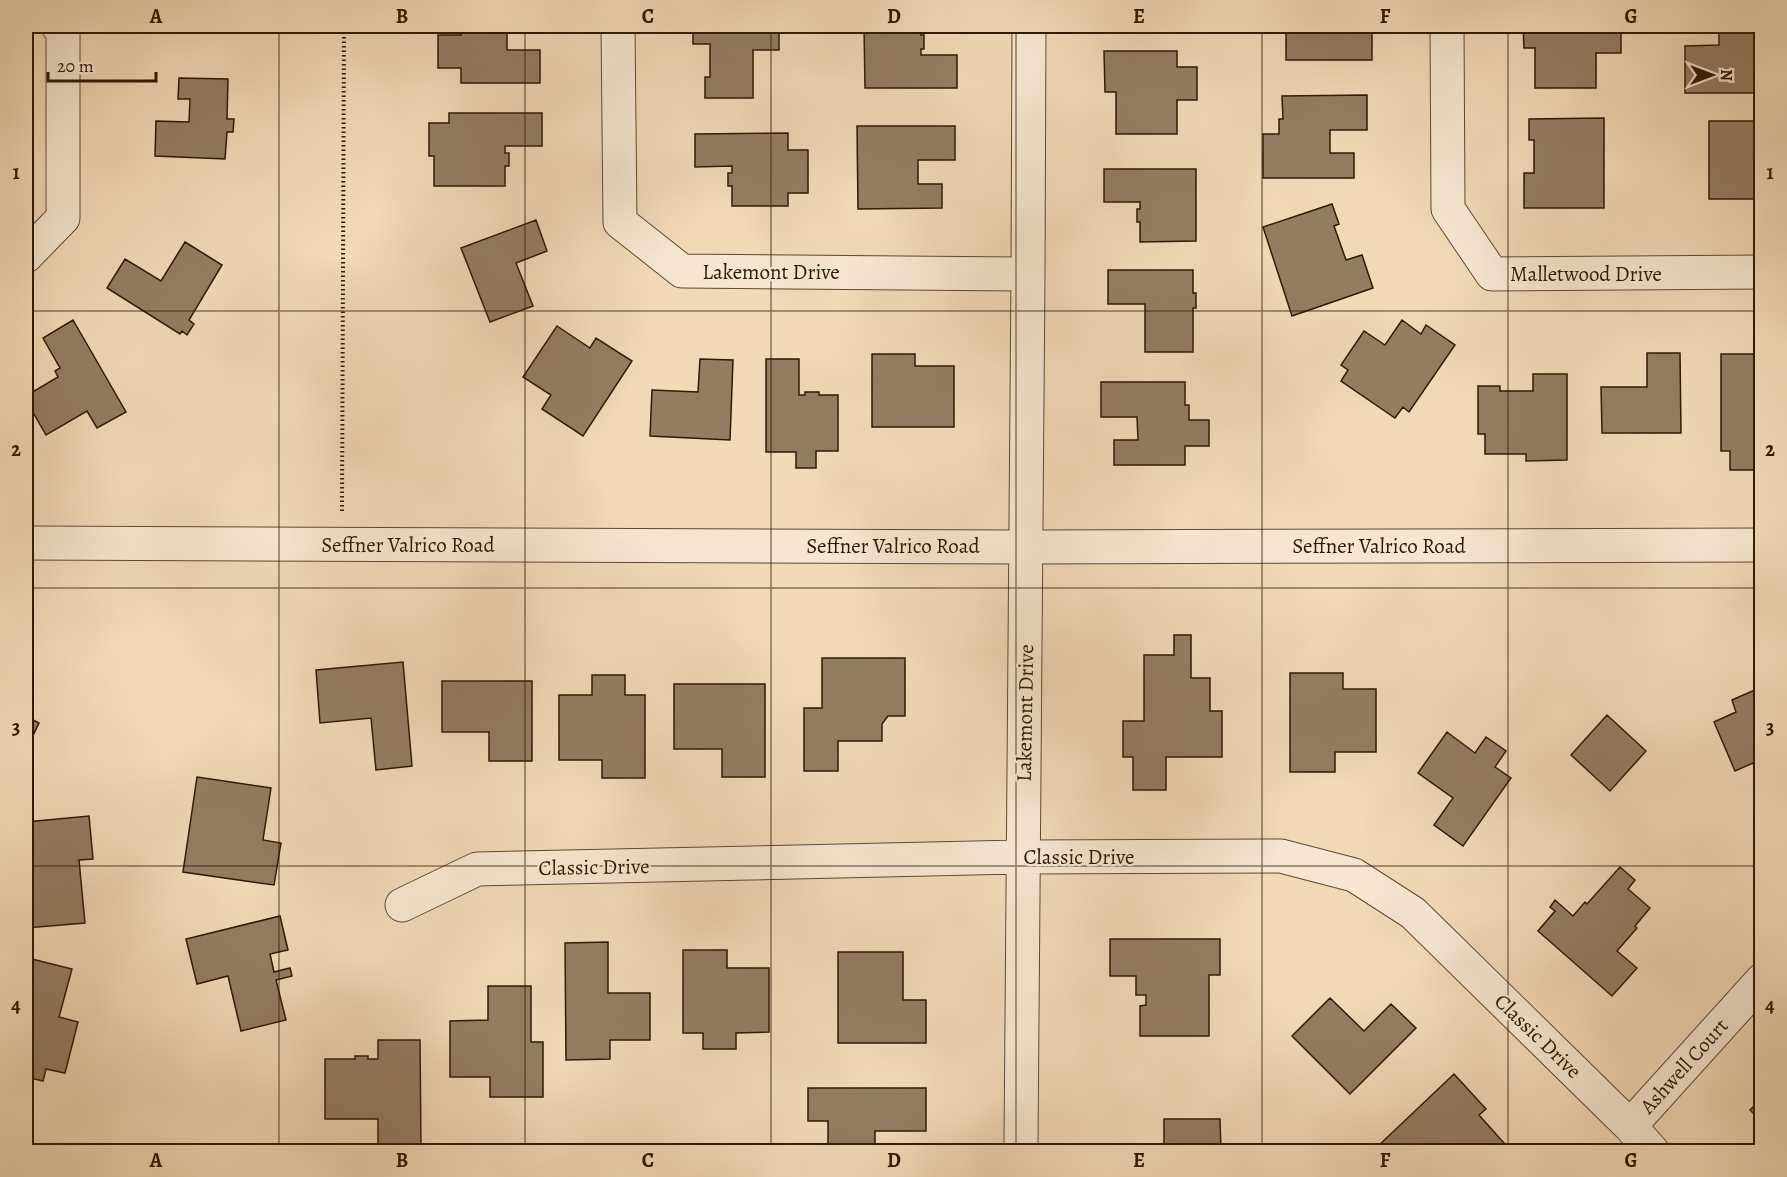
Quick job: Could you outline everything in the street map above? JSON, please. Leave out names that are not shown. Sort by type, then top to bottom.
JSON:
[{"type":"street","points":[[26,256],[63,218],[63,32],[58,26]]},
{"type":"street","name":"Lakemont Drive","points":[[618,26],[620,222],[682,271],[1028,274]]},
{"type":"street","name":"Lakemont Drive","points":[[1021,1152],[1022,857],[1028,547],[1029,26]]},
{"type":"street","name":"Malletwood Drive","points":[[1447,26],[1448,209],[1492,274],[1761,272]]},
{"type":"street","name":"Seffner Valrico Road","points":[[26,543],[1028,547],[1761,545]]},
{"type":"street","name":"Classic Drive","points":[[402,905],[477,869],[1022,857],[1281,856],[1354,875],[1413,913],[1630,1126],[1653,1152]]},
{"type":"street","name":"Ashwell Court","points":[[1630,1126],[1761,980]]},
{"type":"path","points":[[341,544],[344,26]]},
{"type":"building","points":[[461,26],[507,26],[507,50],[540,50],[540,83],[461,83],[461,68],[438,68],[438,35],[461,35]]},
{"type":"building","points":[[693,26],[779,26],[779,50],[753,50],[753,98],[705,98],[705,77],[710,77],[710,44],[693,44]]},
{"type":"building","points":[[864,26],[921,26],[921,35],[924,35],[924,49],[921,49],[921,55],[957,55],[957,88],[865,88]]},
{"type":"building","points":[[1137,26],[1183,26],[1183,27],[1137,28]]},
{"type":"building","points":[[1286,26],[1372,26],[1372,60],[1286,60]]},
{"type":"building","points":[[1523,26],[1621,26],[1621,53],[1596,53],[1596,88],[1535,88],[1535,48],[1524,48]]},
{"type":"building","points":[[1719,26],[1762,26],[1762,93],[1685,93],[1685,46],[1719,45]]},
{"type":"building","points":[[1104,51],[1177,51],[1177,67],[1197,67],[1197,100],[1177,100],[1177,134],[1116,134],[1116,92],[1105,92]]},
{"type":"building","points":[[179,78],[228,79],[227,119],[234,119],[233,132],[227,132],[225,159],[155,156],[156,121],[189,122],[190,99],[178,99]]},
{"type":"building","points":[[1367,95],[1367,130],[1330,130],[1330,153],[1354,153],[1354,178],[1263,178],[1263,134],[1279,134],[1279,119],[1283,119],[1282,96]]},
{"type":"building","points":[[449,113],[542,113],[542,146],[505,146],[505,153],[509,153],[509,166],[505,166],[505,186],[434,186],[434,156],[429,156],[429,123],[449,123]]},
{"type":"building","points":[[1604,118],[1604,208],[1524,208],[1524,173],[1534,173],[1534,140],[1529,140],[1529,119]]},
{"type":"building","points":[[1709,121],[1762,121],[1762,154],[1756,154],[1756,199],[1709,199]]},
{"type":"building","points":[[857,126],[955,126],[955,160],[918,160],[918,184],[942,184],[942,208],[858,209]]},
{"type":"building","points":[[788,133],[788,150],[808,150],[808,193],[788,193],[788,206],[732,206],[732,186],[728,186],[728,173],[732,173],[732,166],[695,167],[695,134]]},
{"type":"building","points":[[1104,169],[1196,169],[1196,241],[1140,242],[1140,222],[1137,222],[1137,209],[1140,209],[1140,202],[1104,202]]},
{"type":"building","points":[[1332,204],[1339,224],[1334,226],[1346,260],[1362,255],[1373,288],[1292,316],[1263,227]]},
{"type":"building","points":[[536,220],[547,251],[516,263],[533,306],[490,322],[461,248]]},
{"type":"building","points":[[185,242],[222,265],[189,320],[194,324],[187,335],[182,331],[180,334],[107,288],[125,259],[161,281]]},
{"type":"building","points":[[1108,270],[1193,270],[1193,293],[1196,293],[1196,308],[1193,308],[1193,352],[1145,352],[1145,304],[1108,304]]},
{"type":"building","points":[[73,320],[126,412],[97,428],[87,411],[46,435],[26,400],[26,396],[58,377],[55,371],[60,368],[43,338]]},
{"type":"building","points":[[1402,320],[1421,334],[1426,325],[1455,345],[1409,412],[1403,407],[1395,418],[1341,381],[1348,370],[1341,365],[1364,331],[1385,345]]},
{"type":"building","points":[[557,326],[590,348],[596,338],[632,361],[583,436],[542,409],[551,395],[523,377]]},
{"type":"building","points":[[1647,353],[1680,353],[1681,433],[1602,433],[1601,387],[1647,387]]},
{"type":"building","points":[[872,354],[915,354],[915,366],[954,366],[954,427],[872,427]]},
{"type":"building","points":[[1721,354],[1754,354],[1754,391],[1761,391],[1762,388],[1762,470],[1730,470],[1730,451],[1721,451]]},
{"type":"building","points":[[700,359],[733,360],[730,440],[650,436],[652,390],[698,392]]},
{"type":"building","points":[[766,359],[799,359],[799,395],[805,395],[805,392],[819,392],[819,395],[838,395],[838,451],[816,451],[816,468],[796,468],[796,452],[766,452]]},
{"type":"building","points":[[1533,374],[1567,374],[1567,460],[1526,461],[1526,454],[1485,454],[1485,434],[1478,434],[1478,386],[1500,386],[1500,391],[1533,391]]},
{"type":"building","points":[[1101,382],[1185,382],[1185,405],[1189,405],[1189,420],[1209,420],[1209,446],[1185,446],[1185,465],[1114,465],[1114,440],[1138,440],[1137,417],[1101,417]]},
{"type":"building","points":[[1174,635],[1191,635],[1191,678],[1210,678],[1210,711],[1222,711],[1222,757],[1166,757],[1166,790],[1133,790],[1133,757],[1123,757],[1123,721],[1144,721],[1144,655],[1174,655]]},
{"type":"building","points":[[822,658],[905,658],[905,716],[888,716],[882,724],[882,741],[838,741],[838,771],[804,771],[804,708],[822,708]]},
{"type":"building","points":[[403,662],[412,766],[376,770],[371,718],[320,723],[316,670]]},
{"type":"building","points":[[1290,673],[1343,673],[1343,689],[1376,689],[1376,752],[1335,752],[1335,772],[1290,772]]},
{"type":"building","points":[[592,675],[625,675],[625,695],[645,695],[645,778],[602,778],[602,760],[559,760],[559,695],[592,695]]},
{"type":"building","points":[[442,681],[532,681],[532,761],[489,761],[489,732],[442,732]]},
{"type":"building","points":[[674,684],[765,684],[765,777],[722,777],[722,749],[674,749]]},
{"type":"building","points":[[1762,687],[1762,765],[1755,768],[1753,763],[1735,771],[1714,722],[1736,712],[1732,700]]},
{"type":"building","points":[[1607,715],[1646,751],[1610,791],[1571,755]]},
{"type":"building","points":[[26,716],[39,723],[26,750]]},
{"type":"building","points":[[1447,732],[1475,753],[1486,737],[1506,751],[1495,767],[1511,778],[1463,846],[1434,825],[1453,798],[1418,773]]},
{"type":"building","points":[[197,777],[271,788],[263,840],[281,843],[274,885],[183,872]]},
{"type":"building","points":[[89,816],[93,859],[79,860],[85,923],[26,928],[26,822]]},
{"type":"building","points":[[1620,867],[1635,880],[1628,889],[1650,908],[1635,926],[1637,928],[1617,951],[1637,968],[1612,996],[1538,931],[1555,911],[1550,907],[1555,900],[1573,916]]},
{"type":"building","points":[[280,916],[288,950],[270,954],[274,972],[290,968],[292,976],[276,980],[286,1020],[241,1031],[228,976],[197,984],[186,939]]},
{"type":"building","points":[[1110,939],[1220,939],[1220,975],[1209,975],[1209,1036],[1140,1036],[1140,1006],[1146,1005],[1146,995],[1136,995],[1136,976],[1110,976]]},
{"type":"building","points":[[608,942],[608,993],[650,993],[650,1040],[610,1040],[610,1059],[566,1060],[565,943]]},
{"type":"building","points":[[683,950],[727,950],[727,968],[769,968],[769,1032],[736,1033],[736,1049],[703,1049],[703,1033],[683,1033]]},
{"type":"building","points":[[838,952],[903,952],[903,1000],[926,1000],[926,1043],[838,1043]]},
{"type":"building","points":[[28,958],[72,969],[59,1017],[78,1022],[65,1073],[46,1069],[43,1081],[26,1077],[26,967]]},
{"type":"building","points":[[488,986],[531,986],[531,1042],[543,1042],[543,1097],[490,1097],[490,1077],[450,1077],[450,1021],[488,1020]]},
{"type":"building","points":[[1330,998],[1364,1031],[1391,1004],[1416,1028],[1350,1094],[1292,1036]]},
{"type":"building","points":[[378,1040],[420,1040],[421,1149],[378,1149],[378,1119],[325,1119],[325,1059],[355,1059],[355,1056],[368,1056],[368,1059],[378,1059]]},
{"type":"building","points":[[1454,1074],[1486,1109],[1479,1115],[1512,1152],[1381,1152],[1377,1147]]},
{"type":"building","points":[[808,1088],[926,1088],[926,1131],[875,1131],[875,1152],[828,1152],[828,1121],[808,1121]]},
{"type":"building","points":[[1762,1098],[1762,1122],[1750,1110]]},
{"type":"building","points":[[1164,1119],[1220,1119],[1221,1152],[1164,1152]]}]
